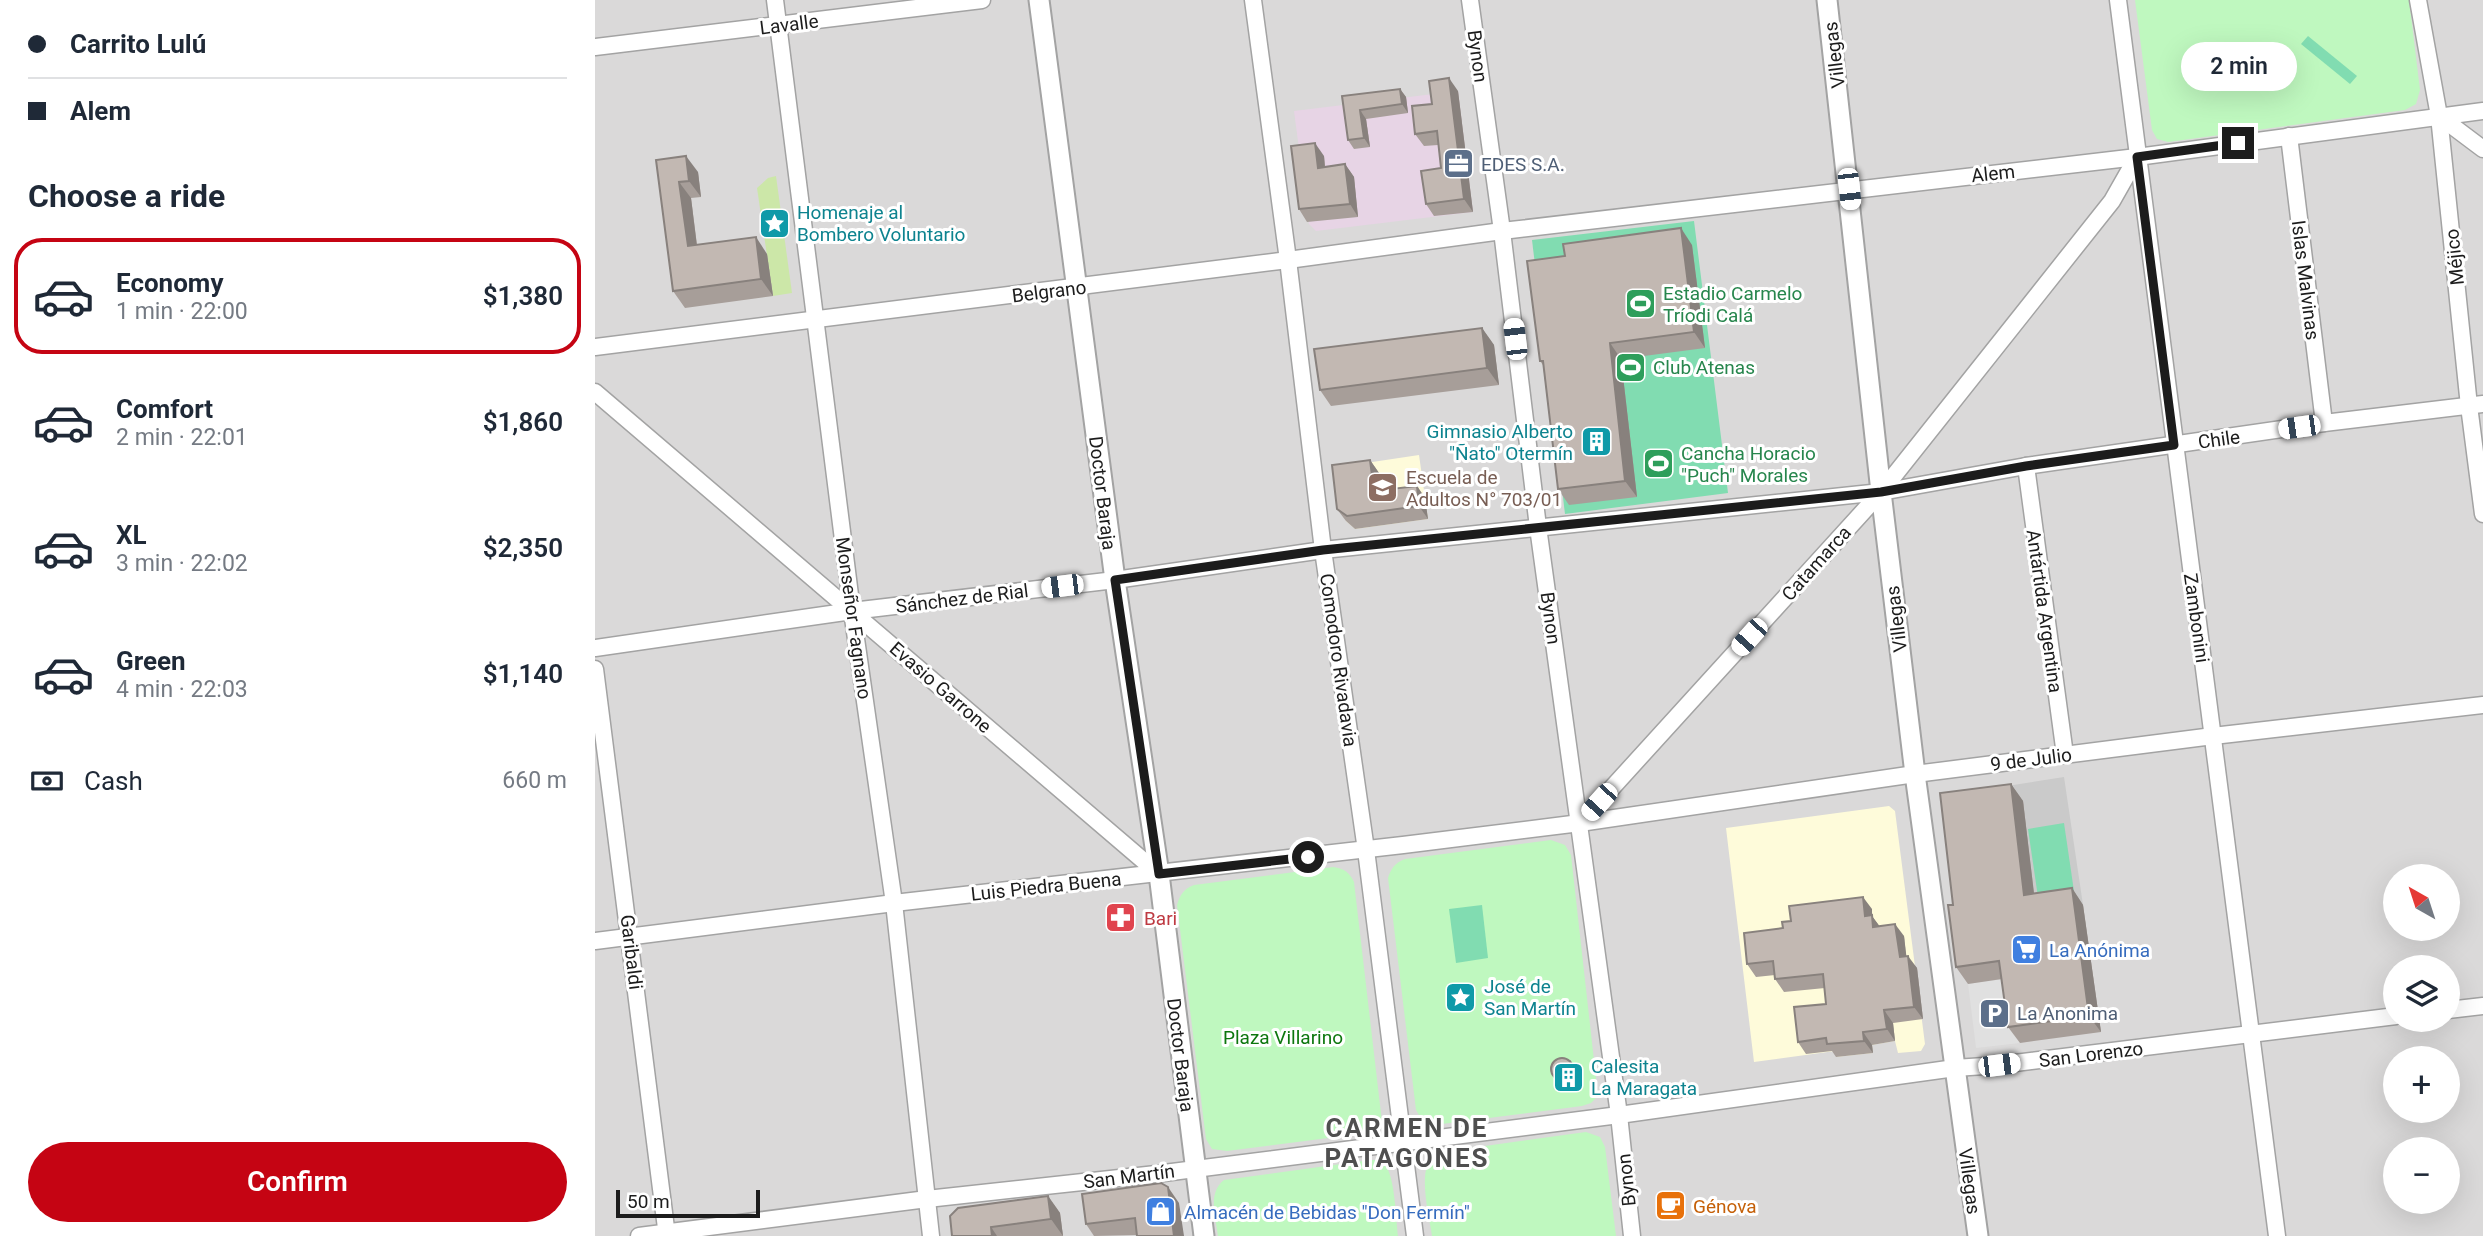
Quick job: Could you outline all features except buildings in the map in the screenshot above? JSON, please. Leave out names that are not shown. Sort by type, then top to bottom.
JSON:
[{"type":"street","name":"Monseñor Fagnano","points":[[775,0],[852,611],[894,903],[931,1236]]},
{"type":"street","name":"Lavalle","points":[[595,47],[982,0]]},
{"type":"street","name":"Doctor Baraja","points":[[1039,0],[1115,580],[1159,874],[1204,1236]]},
{"type":"street","name":"Comodoro Rivadavia","points":[[1254,0],[1323,550],[1366,850],[1415,1236]]},
{"type":"street","name":"Bynon","points":[[1470,0],[1502,231],[1538,527],[1619,1115],[1632,1236]]},
{"type":"street","name":"Villegas","points":[[1827,0],[1915,774],[1978,1236]]},
{"type":"street","name":"Zambonini","points":[[2118,0],[2277,1236]]},
{"type":"street","name":"Méjico","points":[[2418,0],[2439,116],[2476,405],[2483,514]]},
{"type":"street","name":"Alem","points":[[1502,231],[2137,157],[2483,111]]},
{"type":"street","points":[[2439,116],[2483,149]]},
{"type":"street","name":"Islas Malvinas","points":[[2289,136],[2324,423]]},
{"type":"street","name":"Catamarca","points":[[1580,823],[1881,492],[2112,201],[2137,157]]},
{"type":"street","name":"Belgrano","points":[[595,347],[1502,231]]},
{"type":"street","name":"Evasio Garrone","points":[[595,393],[1159,874]]},
{"type":"street","name":"Chile","points":[[1538,527],[1881,492],[2026,466],[2324,423],[2476,405]]},
{"type":"street","name":"Antártida Argentina","points":[[2026,466],[2065,755]]},
{"type":"street","name":"Sánchez de Rial","points":[[595,648],[852,611],[1115,580],[1323,550],[1538,527]]},
{"type":"street","name":"Garibaldi","points":[[595,669],[667,1234]]},
{"type":"street","name":"9 de Julio","points":[[1580,823],[1915,774],[2483,705]]},
{"type":"street","name":"Luis Piedra Buena","points":[[595,941],[894,903],[1580,823]]},
{"type":"street","points":[[2460,1009],[2483,1006]]},
{"type":"street","name":"San Lorenzo","points":[[1619,1115],[1955,1068],[1999,1065],[2383,1018]]},
{"type":"street","name":"San Martín","points":[[639,1236],[1619,1115]]},
{"type":"shaded area","points":[[595,0],[2483,0],[2483,1236],[595,1236]]},
{"type":"shaded area","name":"EDES S.A.","points":[[1458,91],[1473,212],[1316,231],[1309,224],[1294,111]]},
{"type":"shaded area","name":"Escuela de Adultos N° 703/01","points":[[1419,455],[1428,519],[1355,529],[1346,521],[1339,467]]},
{"type":"shaded area","points":[[2064,777],[2083,905],[1960,922],[1951,795]]},
{"type":"shaded area","points":[[1889,806],[1895,811],[1925,1044],[1921,1051],[1898,1053],[1895,1041],[1872,1045],[1873,1053],[1836,1057],[1835,1051],[1754,1062],[1726,828]]},
{"type":"shaded area","name":"La Anonima","points":[[2011,978],[2020,1043],[1976,1048],[1968,984]]},
{"type":"green space","points":[[2135,0],[2409,0],[2420,90],[2416,104],[2405,110],[2168,142],[2157,139],[2152,130]]},
{"type":"green space","points":[[2308,36],[2357,76],[2350,84],[2301,44]]},
{"type":"green space","points":[[776,176],[792,293],[773,296],[757,188],[768,178]]},
{"type":"green space","name":"Club Atenas","points":[[1694,221],[1728,493],[1565,514],[1532,240]]},
{"type":"green space","points":[[2064,823],[2075,898],[2039,904],[2028,829]]},
{"type":"green space","points":[[1551,840],[1565,845],[1571,855],[1598,1096],[1591,1103],[1582,1106],[1434,1125],[1423,1122],[1416,1110],[1388,878],[1391,871],[1405,859]]},
{"type":"green space","name":"Plaza Villarino","points":[[1333,867],[1346,872],[1354,882],[1382,1122],[1367,1133],[1227,1151],[1212,1149],[1206,1139],[1177,905],[1180,898],[1185,890],[1194,885]]},
{"type":"green space","points":[[1482,905],[1488,958],[1456,963],[1449,909]]},
{"type":"green space","points":[[1586,1132],[1600,1137],[1605,1147],[1616,1236],[1432,1236],[1425,1180],[1429,1160],[1435,1153]]},
{"type":"green space","points":[[1370,1160],[1382,1162],[1388,1171],[1393,1188],[1398,1236],[1218,1236],[1214,1199],[1224,1180]]},
{"type":"place","name":"EDES S.A.","points":[[1458,164]]},
{"type":"place","name":"Homenaje al Bombero Voluntario","points":[[774,223]]},
{"type":"place","name":"Estadio Carmelo Tríodi Calá","points":[[1640,304]]},
{"type":"place","name":"Club Atenas","points":[[1630,367]]},
{"type":"place","name":"Gimnasio Alberto \"Ñato\" Otermín","points":[[1596,442]]},
{"type":"place","name":"Cancha Horacio \"Puch\" Morales","points":[[1658,464]]},
{"type":"place","name":"Escuela de Adultos N° 703/01","points":[[1383,488]]},
{"type":"place","name":"Bari","points":[[1121,918]]},
{"type":"place","name":"La Anónima","points":[[2026,950]]},
{"type":"place","name":"José de San Martín","points":[[1461,997]]},
{"type":"place","name":"La Anonima","points":[[1994,1013]]},
{"type":"place","name":"Calesita La Maragata","points":[[1568,1077]]},
{"type":"place","name":"Génova","points":[[1670,1206]]},
{"type":"place","name":"Almacén de Bebidas \"Don Fermín\"","points":[[1161,1212]]},
{"type":"district","name":"CARMEN DE PATAGONES","points":[[1407,1143]]},
{"type":"route","points":[[1308,857],[1159,874],[1115,580],[1323,550],[1881,492],[2026,466],[2174,445],[2137,157],[2238,143]]}]
